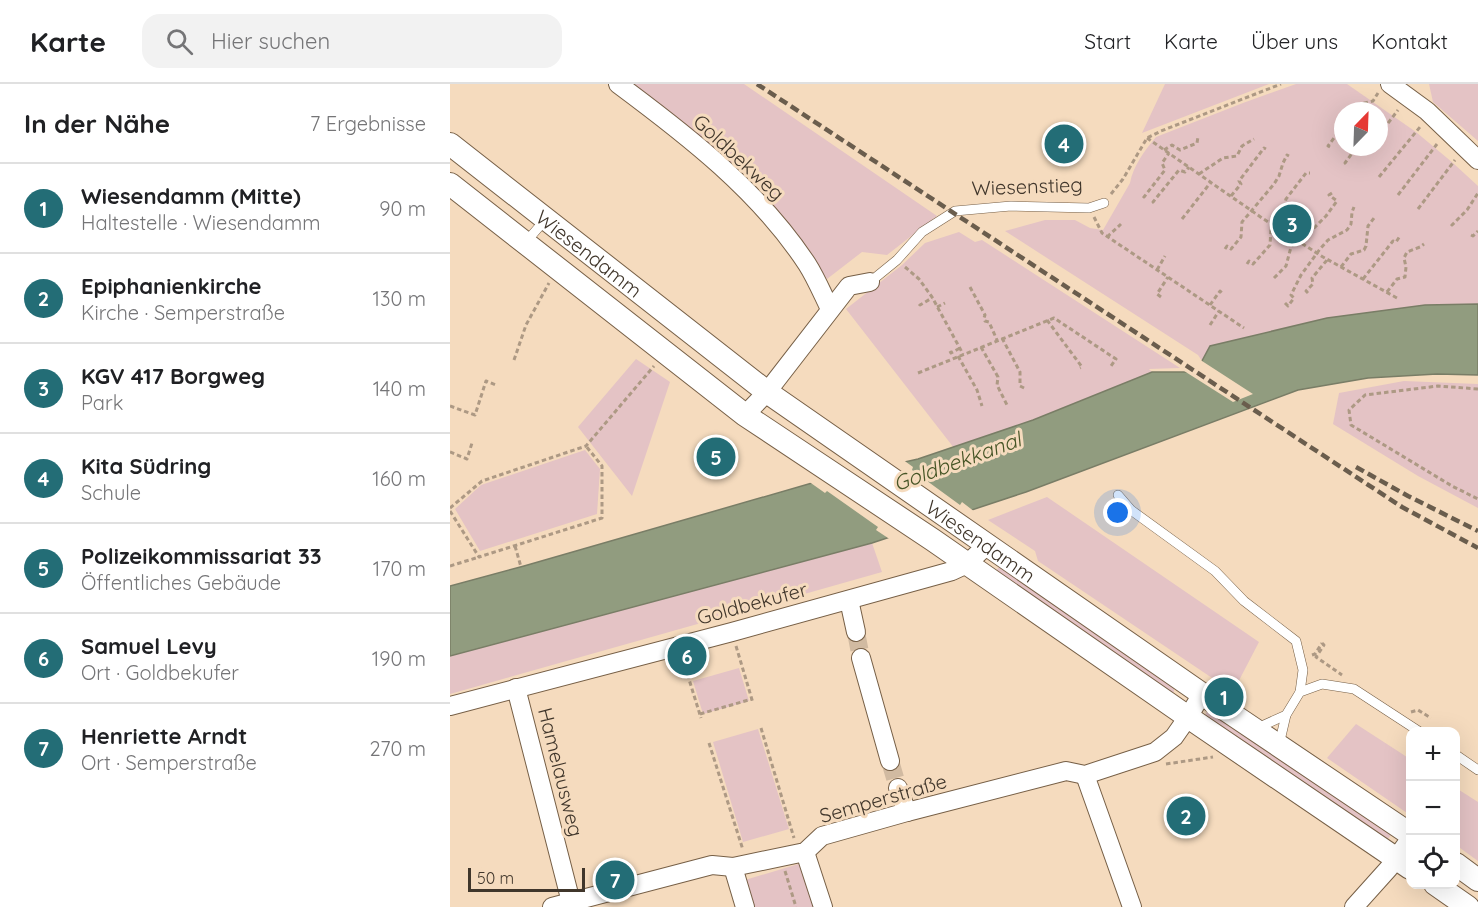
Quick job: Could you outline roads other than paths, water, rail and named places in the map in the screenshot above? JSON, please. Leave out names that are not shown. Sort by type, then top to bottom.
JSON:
[{"type":"street","name":"Goldbekweg","points":[[618,84],[714,160],[764,207],[808,265],[830,309]]},
{"type":"street","points":[[1384,88],[1409,98],[1430,114],[1472,154]]},
{"type":"street","name":"Wiesendamm","points":[[450,144],[767,392],[1202,694],[1406,831]]},
{"type":"street","name":"Wiesendamm","points":[[450,184],[745,415],[924,534],[1403,863]]},
{"type":"street","name":"Wiesenstieg","points":[[745,415],[767,392],[849,286],[870,282]]},
{"type":"street","name":"Goldbekufer","points":[[450,706],[952,571],[968,564],[987,545]]},
{"type":"street","points":[[849,600],[856,632]]},
{"type":"street","points":[[861,658],[890,761]]},
{"type":"street","name":"Hamelausweg","points":[[516,688],[570,902]]},
{"type":"street","name":"Semperstraße","points":[[552,907],[712,865],[740,866],[795,854],[822,836],[1066,771],[1085,775],[1155,752],[1174,737],[1202,694]]},
{"type":"street","points":[[1085,775],[1132,907]]},
{"type":"street","points":[[898,788],[907,812]]},
{"type":"street","points":[[795,854],[822,907]]},
{"type":"street","points":[[1354,907],[1403,863]]},
{"type":"street","points":[[740,866],[745,907]]},
{"type":"street","points":[[1460,867],[1478,880]]},
{"type":"street","points":[[1441,889],[1467,907]]},
{"type":"lane","name":"Wiesenstieg","points":[[870,282],[897,260],[922,232],[955,211],[1011,206],[1089,208],[1104,203]]},
{"type":"lane","points":[[525,243],[546,219]]},
{"type":"lane","points":[[1118,495],[1131,510],[1215,571],[1244,601],[1296,641],[1303,670],[1300,692],[1286,715],[1278,745]]},
{"type":"lane","points":[[1300,692],[1322,684],[1354,688],[1412,727]]},
{"type":"lane","points":[[1255,729],[1286,715]]},
{"type":"lane","points":[[1460,758],[1478,770]]},
{"type":"water","name":"Goldbekkanal","points":[[1478,304],[1478,375],[1437,374],[1368,378],[1298,390],[1026,492],[872,543],[450,656],[450,586],[812,483],[918,459],[1033,420],[1152,372],[1196,372],[1210,346],[1327,318],[1425,305]]},
{"type":"tunnel","points":[[856,632],[861,658]]},
{"type":"tunnel","points":[[890,761],[898,788]]},
{"type":"railway","points":[[757,84],[1402,507],[1478,548]]},
{"type":"railway","points":[[1356,467],[1478,531]]},
{"type":"place","name":"Kita Südring","points":[[1064,144]]},
{"type":"place","name":"KGV 417 Borgweg","points":[[1292,224]]},
{"type":"place","name":"Polizeikommissariat 33","points":[[716,457]]},
{"type":"place","name":"Samuel Levy","points":[[687,656]]},
{"type":"place","name":"Wiesendamm (Mitte)","points":[[1224,697]]},
{"type":"place","name":"Epiphanienkirche","points":[[1186,816]]},
{"type":"place","name":"Henriette Arndt","points":[[615,880]]}]
